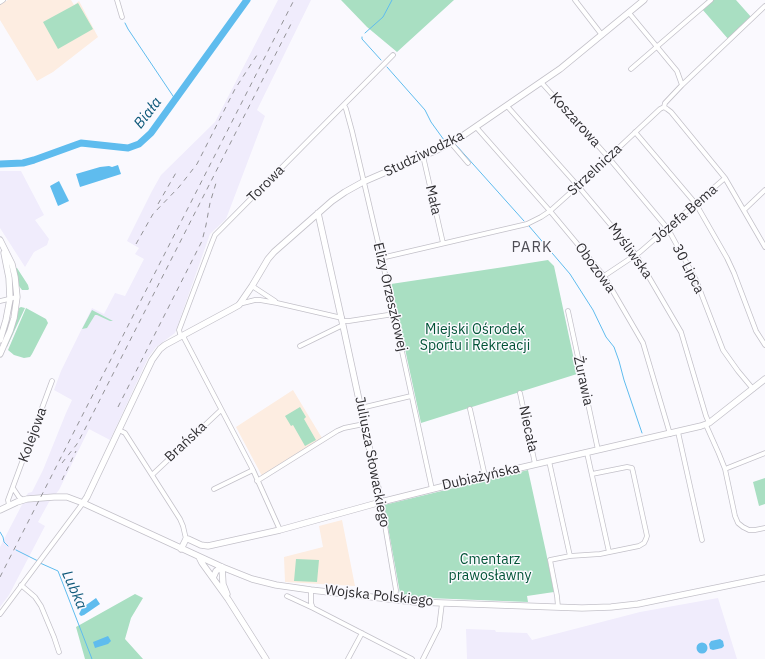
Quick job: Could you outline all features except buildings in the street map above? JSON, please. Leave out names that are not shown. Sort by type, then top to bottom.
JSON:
[{"type":"street","points":[[116,0],[122,17]]},
{"type":"street","points":[[575,0],[602,34]]},
{"type":"street","name":"Studziwodzka","points":[[239,304],[274,252],[318,213],[345,192],[363,182],[451,143],[476,127],[560,69],[644,0]]},
{"type":"street","points":[[631,69],[711,0]]},
{"type":"street","name":"Strzelnicza","points":[[381,258],[534,222],[550,211],[660,109],[664,107],[665,103],[682,85],[765,6]]},
{"type":"street","points":[[629,13],[677,71],[682,85]]},
{"type":"street","name":"Torowa","points":[[182,336],[179,330],[216,235],[393,55]]},
{"type":"street","name":"Koszarowa","points":[[541,82],[608,158]]},
{"type":"street","name":"Elizy Orzeszkowej","points":[[344,105],[394,314],[432,489]]},
{"type":"street","name":"Myśliwska","points":[[508,106],[636,255],[681,332],[706,416],[707,424],[725,469],[735,516],[738,523],[749,530],[765,528]]},
{"type":"street","points":[[664,107],[671,112],[725,178],[765,247]]},
{"type":"street","name":"Obozowa","points":[[476,127],[550,211],[604,276],[643,344],[670,434]]},
{"type":"street","points":[[635,132],[696,204],[727,258],[756,331],[765,345]]},
{"type":"street","points":[[451,143],[468,163]]},
{"type":"street","name":"Mała","points":[[423,156],[443,243]]},
{"type":"street","name":"30 Lipca","points":[[608,158],[668,229],[699,286],[724,350],[738,371],[753,389]]},
{"type":"street","name":"Józefa Bema","points":[[604,276],[636,255],[668,229],[725,178]]},
{"type":"street","points":[[744,210],[765,190]]},
{"type":"street","name":"Juliusza Słowackiego","points":[[318,213],[380,502],[396,590],[396,600]]},
{"type":"street","points":[[0,240],[12,264],[17,298],[14,318],[0,354]]},
{"type":"street","points":[[0,340],[10,299],[9,278],[3,247]]},
{"type":"street","points":[[252,286],[277,302]]},
{"type":"street","points":[[0,301],[17,298]]},
{"type":"street","points":[[0,614],[87,497],[152,360],[165,346],[239,304],[255,300],[277,302],[342,321],[394,314]]},
{"type":"street","name":"Żurawia","points":[[568,311],[598,450]]},
{"type":"street","points":[[300,346],[342,321]]},
{"type":"street","points":[[182,336],[253,470],[280,530]]},
{"type":"street","name":"Dubiażyńska","points":[[186,539],[208,546],[280,530],[380,502],[485,476],[670,434],[707,424],[765,379]]},
{"type":"street","name":"Kolejowa","points":[[9,505],[8,500],[52,382]]},
{"type":"street","name":"Niecała","points":[[520,393],[535,464]]},
{"type":"street","points":[[361,408],[411,396]]},
{"type":"street","points":[[470,409],[485,476]]},
{"type":"street","name":"Brańska","points":[[152,474],[222,410]]},
{"type":"street","points":[[257,481],[337,431],[364,424]]},
{"type":"street","name":"Brańska","points":[[119,430],[125,433],[180,519],[186,539]]},
{"type":"street","points":[[678,432],[702,540]]},
{"type":"street","points":[[725,469],[765,452]]},
{"type":"street","points":[[587,453],[609,552]]},
{"type":"street","points":[[549,461],[570,556]]},
{"type":"street","points":[[558,607],[550,560],[570,556],[600,554],[639,546],[644,543],[647,536],[632,468],[627,466],[592,474]]},
{"type":"street","points":[[214,489],[253,470]]},
{"type":"street","points":[[13,488],[23,500]]},
{"type":"street","name":"Wojska Polskiego","points":[[0,510],[23,500],[34,498],[58,496],[71,498],[222,568],[245,577],[264,582],[311,590],[396,600],[558,607],[620,607],[765,578]]},
{"type":"street","points":[[181,549],[186,539]]},
{"type":"street","points":[[199,557],[266,659]]},
{"type":"street","points":[[213,578],[216,571],[222,568],[223,584],[228,599]]},
{"type":"street","points":[[223,577],[231,571]]},
{"type":"street","points":[[21,585],[35,597],[41,606],[59,652]]},
{"type":"street","points":[[311,590],[311,603],[313,608]]},
{"type":"street","points":[[287,596],[362,633],[406,658],[412,659]]},
{"type":"street","points":[[423,659],[439,627],[442,603]]},
{"type":"street","points":[[348,659],[362,633]]},
{"type":"shaded area","points":[[8,0],[71,0],[74,5],[79,1],[98,37],[53,72],[37,81],[0,20],[0,4]]},
{"type":"shaded area","points":[[278,0],[311,0],[257,110],[265,116],[226,219],[210,234],[175,333],[156,347],[148,358],[110,440],[89,429],[59,490],[49,502],[38,522],[45,526],[9,595],[0,607],[0,547],[28,493],[32,492],[43,470],[72,400],[54,390],[61,371],[92,308],[104,314],[115,293],[125,296],[144,259],[135,254],[139,248],[127,241],[152,191],[161,175],[215,122]]},
{"type":"shaded area","points":[[0,171],[21,171],[44,215],[35,220],[49,239],[47,245],[34,252],[25,267],[0,228]]},
{"type":"shaded area","points":[[293,390],[322,438],[262,476],[236,427]]},
{"type":"shaded area","points":[[342,520],[355,586],[285,582],[284,557],[323,547],[319,526]]},
{"type":"shaded area","points":[[718,598],[737,659],[467,659],[466,629],[527,633],[532,640],[640,612]]},
{"type":"green space","points":[[341,0],[454,0],[397,52],[367,27]]},
{"type":"green space","points":[[711,0],[736,0],[752,18],[729,40],[702,9]]},
{"type":"green space","points":[[78,3],[93,29],[58,49],[43,22]]},
{"type":"green space","name":"Miejski Ośrodek Sportu i Rekreacji","points":[[548,260],[554,266],[577,374],[421,423],[391,284]]},
{"type":"green space","points":[[15,268],[17,268],[28,285],[28,290],[22,290],[19,286]]},
{"type":"green space","points":[[19,308],[25,308],[7,347]]},
{"type":"green space","points":[[26,308],[46,319],[48,323],[30,357],[24,358],[14,355],[8,350]]},
{"type":"green space","points":[[92,310],[113,321],[95,315],[87,328],[82,329]]},
{"type":"green space","points":[[300,407],[306,417],[304,419],[316,440],[305,446],[293,425],[291,426],[285,416]]},
{"type":"green space","name":"Cmentarz prawosławny","points":[[528,470],[554,592],[527,596],[528,602],[403,597],[400,593],[384,505]]},
{"type":"green space","points":[[765,478],[765,504],[759,506],[753,482]]},
{"type":"green space","points":[[296,559],[319,560],[317,582],[294,581]]},
{"type":"green space","points":[[135,594],[143,598],[131,618],[125,639],[143,659],[85,659],[76,627]]},
{"type":"water","points":[[118,165],[121,174],[80,187],[76,174],[100,167],[112,167]]},
{"type":"water","points":[[59,181],[69,201],[58,206],[50,186]]},
{"type":"water","points":[[96,598],[100,604],[81,616],[79,614],[82,608]]},
{"type":"water","points":[[108,636],[111,641],[108,644],[95,648],[93,642]]},
{"type":"water","points":[[720,639],[723,641],[724,646],[722,648],[713,650],[710,649],[709,644],[711,641]]},
{"type":"water","points":[[702,642],[706,644],[708,648],[706,652],[702,654],[698,652],[696,648],[698,644]]},
{"type":"waterway","name":"Biała","points":[[0,164],[23,163],[81,143],[128,148],[139,144],[151,133],[247,0]]},
{"type":"waterway","points":[[365,33],[383,17],[392,0]]},
{"type":"waterway","points":[[125,23],[175,99]]},
{"type":"waterway","points":[[362,37],[362,39],[381,60]]},
{"type":"waterway","points":[[387,67],[425,110],[431,122],[444,140]]},
{"type":"waterway","points":[[456,145],[524,221]]},
{"type":"waterway","points":[[529,226],[570,274],[593,310],[606,337],[614,347],[642,433]]},
{"type":"waterway","name":"Lubka","points":[[0,532],[4,542],[8,546]]},
{"type":"waterway","name":"Lubka","points":[[16,550],[38,561]]},
{"type":"waterway","name":"Lubka","points":[[40,563],[58,571],[92,659]]},
{"type":"railway","points":[[0,577],[294,0]]},
{"type":"railway","points":[[62,463],[77,444],[85,429],[293,20]]},
{"type":"railway","points":[[136,244],[153,214],[179,187],[197,164],[235,89],[257,55]]},
{"type":"railway","points":[[158,204],[177,171]]},
{"type":"railway","points":[[118,407],[202,241],[216,183]]},
{"type":"railway","points":[[62,480],[76,451]]},
{"type":"district","name":"PARK","points":[[532,248]]}]
